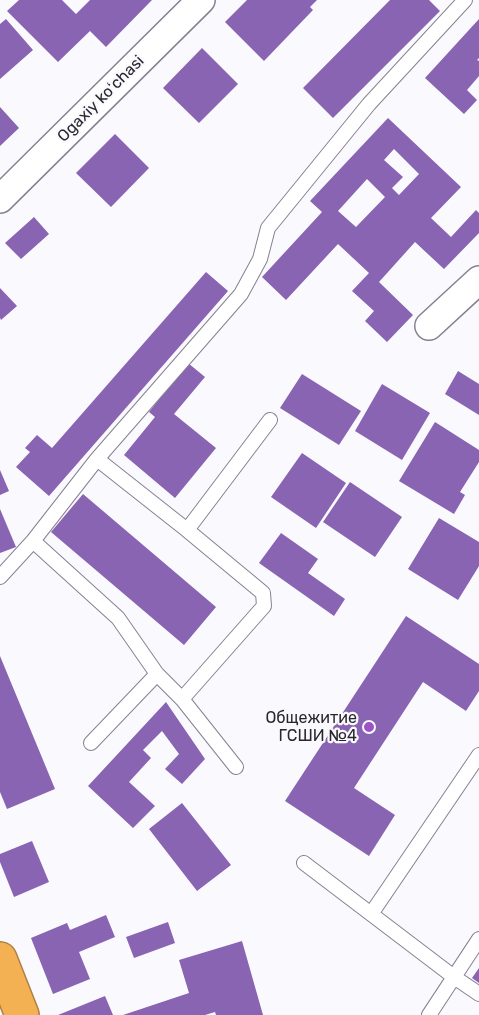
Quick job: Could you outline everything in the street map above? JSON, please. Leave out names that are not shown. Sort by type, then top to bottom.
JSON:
[{"type":"highway","points":[[0,959],[22,1015]]},
{"type":"street","name":"Ogaxiy koʻchasi","points":[[0,199],[201,0]]},
{"type":"street","points":[[429,326],[479,280]]},
{"type":"lane","points":[[0,577],[33,541],[98,459],[241,294],[260,259],[268,228],[369,104],[465,0]]},
{"type":"lane","points":[[187,530],[270,420]]},
{"type":"lane","points":[[98,459],[262,593],[264,606],[182,699]]},
{"type":"lane","points":[[33,541],[118,618],[157,674],[182,699],[236,767]]},
{"type":"lane","points":[[91,743],[157,674]]},
{"type":"lane","points":[[371,914],[479,755]]},
{"type":"lane","points":[[304,863],[479,994]]},
{"type":"lane","points":[[429,1015],[479,939]]},
{"type":"building","points":[[19,0],[62,0],[76,14],[90,0],[152,0],[106,47],[90,31],[58,62],[7,11]]},
{"type":"building","points":[[247,0],[317,0],[310,7],[313,10],[264,61],[225,22]]},
{"type":"building","points":[[390,0],[429,0],[440,11],[333,118],[303,88]]},
{"type":"building","points":[[6,19],[33,50],[0,79],[0,24]]},
{"type":"building","points":[[479,19],[479,58],[477,60],[479,61],[479,76],[467,90],[477,100],[464,114],[425,78]]},
{"type":"building","points":[[202,48],[238,84],[199,123],[163,88]]},
{"type":"building","points":[[0,107],[19,128],[0,146]]},
{"type":"building","points":[[388,118],[461,187],[431,218],[451,237],[476,210],[479,213],[479,233],[444,269],[415,242],[379,282],[413,315],[387,342],[365,321],[374,311],[352,291],[369,273],[338,244],[286,300],[262,277],[322,212],[310,201]],"holes":[[[394,149],[419,174],[399,195],[392,188],[403,177],[384,160]],[[367,179],[385,197],[356,227],[338,211]]]},
{"type":"building","points":[[115,134],[149,168],[111,207],[76,173]]},
{"type":"building","points":[[34,217],[49,234],[21,259],[5,243]]},
{"type":"building","points":[[206,272],[228,291],[49,496],[16,467],[30,452],[25,448],[37,435],[52,448]]},
{"type":"building","points":[[0,288],[17,306],[1,320],[0,318]]},
{"type":"building","points":[[188,363],[205,377],[174,414],[216,448],[175,498],[124,455],[155,417],[149,412]]},
{"type":"building","points":[[458,371],[479,384],[479,415],[445,394]]},
{"type":"building","points":[[302,374],[361,411],[339,445],[280,408]]},
{"type":"building","points":[[382,384],[430,413],[402,460],[355,431]]},
{"type":"building","points":[[435,422],[479,450],[479,462],[460,492],[465,495],[454,514],[399,481]]},
{"type":"building","points":[[302,453],[346,483],[316,528],[271,497]]},
{"type":"building","points":[[0,470],[9,491],[0,495]]},
{"type":"building","points":[[350,482],[402,517],[375,557],[323,522]]},
{"type":"building","points":[[83,494],[216,607],[184,645],[51,532]]},
{"type":"building","points":[[0,509],[16,547],[0,553]]},
{"type":"building","points":[[439,518],[479,542],[479,566],[458,600],[408,569]]},
{"type":"building","points":[[281,533],[318,559],[308,573],[345,599],[334,616],[259,563]]},
{"type":"building","points":[[406,616],[479,664],[479,691],[466,711],[423,682],[354,788],[395,815],[369,856],[285,801]]},
{"type":"building","points":[[0,656],[55,789],[7,809],[0,792]]},
{"type":"building","points":[[166,702],[205,759],[182,784],[165,769],[179,754],[162,731],[143,750],[151,758],[129,782],[155,806],[133,828],[88,786]]},
{"type":"building","points":[[182,803],[231,865],[197,891],[149,829]]},
{"type":"building","points":[[32,841],[49,882],[14,897],[0,862],[0,854]]},
{"type":"building","points":[[106,915],[115,937],[79,952],[90,979],[53,994],[31,938],[67,923],[70,930]]},
{"type":"building","points":[[168,922],[175,943],[134,958],[126,937]]},
{"type":"building","points":[[242,941],[263,1015],[216,1015],[215,1012],[205,1015],[123,1015],[189,993],[179,960]]},
{"type":"building","points":[[479,968],[479,983],[472,978]]},
{"type":"building","points":[[105,996],[113,1015],[58,1015]]},
{"type":"place","name":"Общежитие ГСШИ №4","points":[[369,727]]}]
